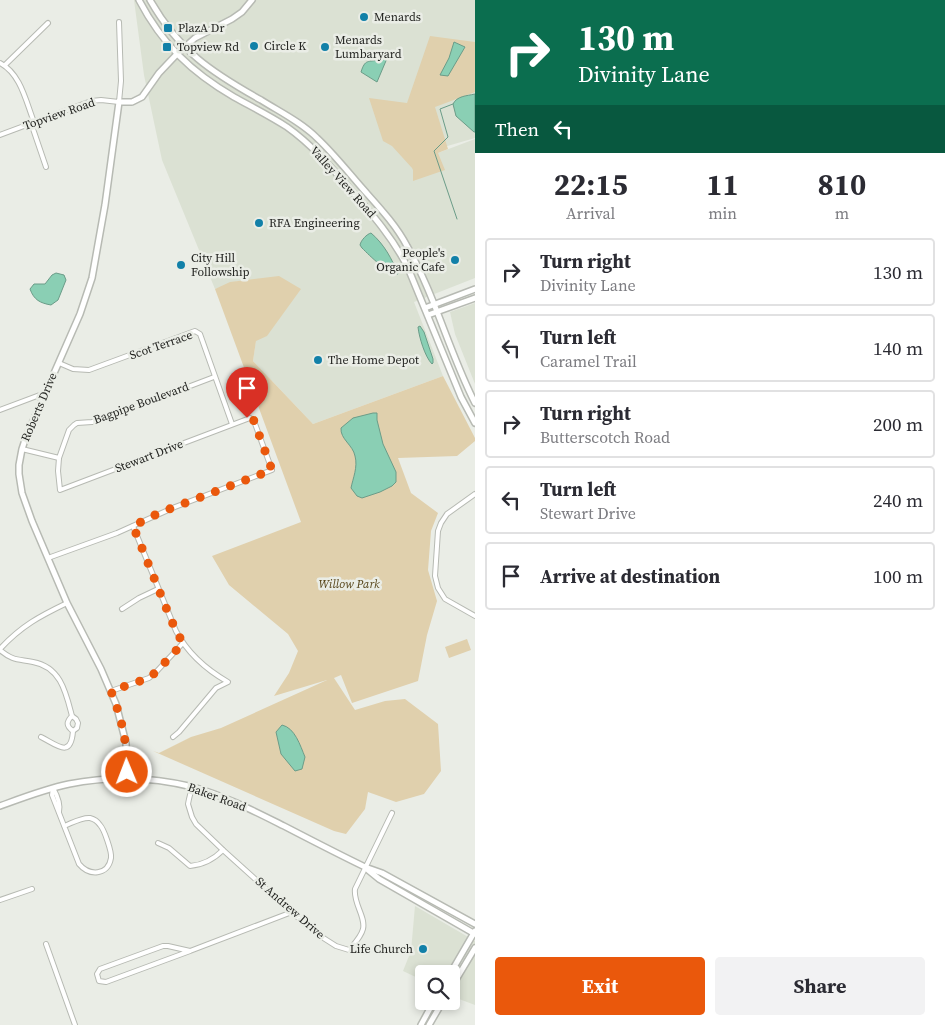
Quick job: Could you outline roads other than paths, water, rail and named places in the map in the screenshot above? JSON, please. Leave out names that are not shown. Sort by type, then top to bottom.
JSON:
[{"type":"main road","name":"Valley View Road","points":[[139,0],[153,24],[177,54],[199,74],[232,96],[286,127],[314,149],[371,213],[390,237],[401,255],[428,315],[461,397],[475,423]]},
{"type":"main road","name":"Valley View Road","points":[[150,0],[163,21],[185,47],[215,73],[300,124],[325,146],[397,229],[418,265],[475,403]]},
{"type":"main road","name":"Topview Road","points":[[119,102],[132,102],[142,97],[159,73],[195,38],[232,19],[242,12],[252,0]]},
{"type":"main road","name":"Roberts Drive","points":[[119,102],[105,205],[92,278],[80,314],[22,449],[19,474],[22,493],[29,513],[50,557],[67,603],[111,691],[125,737],[127,779]]},
{"type":"main road","points":[[425,308],[475,289]]},
{"type":"main road","points":[[428,315],[475,298]]},
{"type":"main road","name":"Baker Road","points":[[0,806],[53,788],[88,781],[127,779],[192,787],[250,809],[365,868],[382,874],[475,924]]},
{"type":"main road","name":"Baker Road","points":[[365,868],[379,879],[475,933]]},
{"type":"main road","points":[[455,965],[475,933]]},
{"type":"main road","points":[[460,973],[475,948]]},
{"type":"main road","points":[[421,1025],[429,1010]]},
{"type":"main road","points":[[429,1025],[438,1010]]},
{"type":"street","points":[[5,66],[48,22]]},
{"type":"street","name":"Roberts Drive","points":[[119,22],[121,81],[119,102]]},
{"type":"street","points":[[0,63],[14,75],[18,82],[46,167]]},
{"type":"street","name":"Topview Road","points":[[0,135],[91,101],[119,102]]},
{"type":"street","name":"Scot Terrace","points":[[58,363],[73,369],[89,370],[196,331],[200,334],[232,424]]},
{"type":"street","name":"Bagpipe Boulevard","points":[[59,458],[69,430],[77,423],[92,422],[106,418],[214,377]]},
{"type":"street","points":[[0,410],[45,394]]},
{"type":"street","name":"Stewart Drive","points":[[59,458],[60,490],[247,418],[253,419],[272,470],[159,513],[133,526]]},
{"type":"street","points":[[22,449],[59,458]]},
{"type":"street","points":[[475,494],[447,514],[441,523],[438,531],[434,576],[438,588],[445,598],[475,616]]},
{"type":"street","points":[[50,557],[133,526],[158,589],[183,643],[200,661],[228,682],[216,688],[173,737]]},
{"type":"street","points":[[122,609],[158,589]]},
{"type":"street","points":[[67,603],[23,627],[0,650],[12,658],[39,663],[53,672],[64,690],[72,716],[78,724],[72,731]]},
{"type":"street","points":[[111,691],[149,678],[183,643]]},
{"type":"street","points":[[42,737],[65,748],[70,745],[72,743],[72,731],[67,724],[72,716]]},
{"type":"street","name":"St Andrew Drive","points":[[192,787],[188,804],[196,824],[314,932],[336,946],[349,950],[361,934],[364,924],[354,894],[356,884],[392,813]]},
{"type":"street","points":[[53,788],[52,795],[56,808],[79,864],[83,869],[94,873],[99,872],[108,865],[111,854],[102,827],[98,823],[90,818],[85,818],[64,826]]},
{"type":"street","points":[[158,843],[169,848],[190,866],[211,860],[224,850]]},
{"type":"street","points":[[0,900],[32,889]]},
{"type":"street","points":[[190,951],[163,946],[100,969],[97,978],[99,981],[106,982],[190,951],[292,912]]},
{"type":"street","points":[[46,944],[75,1025]]},
{"type":"waterway","points":[[453,104],[440,109],[448,137],[434,151],[457,219]]},
{"type":"place","name":"Menards","points":[[364,17]]},
{"type":"place","name":"PlazA Dr","points":[[168,28]]},
{"type":"place","name":"Circle K","points":[[254,46]]},
{"type":"place","name":"Topview Rd","points":[[167,47]]},
{"type":"place","name":"Menards Lumbaryard","points":[[325,47]]},
{"type":"place","name":"RFA Engineering","points":[[259,223]]},
{"type":"place","name":"People's Organic Cafe","points":[[455,260]]},
{"type":"place","name":"City Hill Followship","points":[[181,265]]},
{"type":"place","name":"The Home Depot","points":[[318,360]]},
{"type":"place","name":"Life Church","points":[[423,949]]},
{"type":"park label","name":"Willow Park","points":[[349,584]]}]
